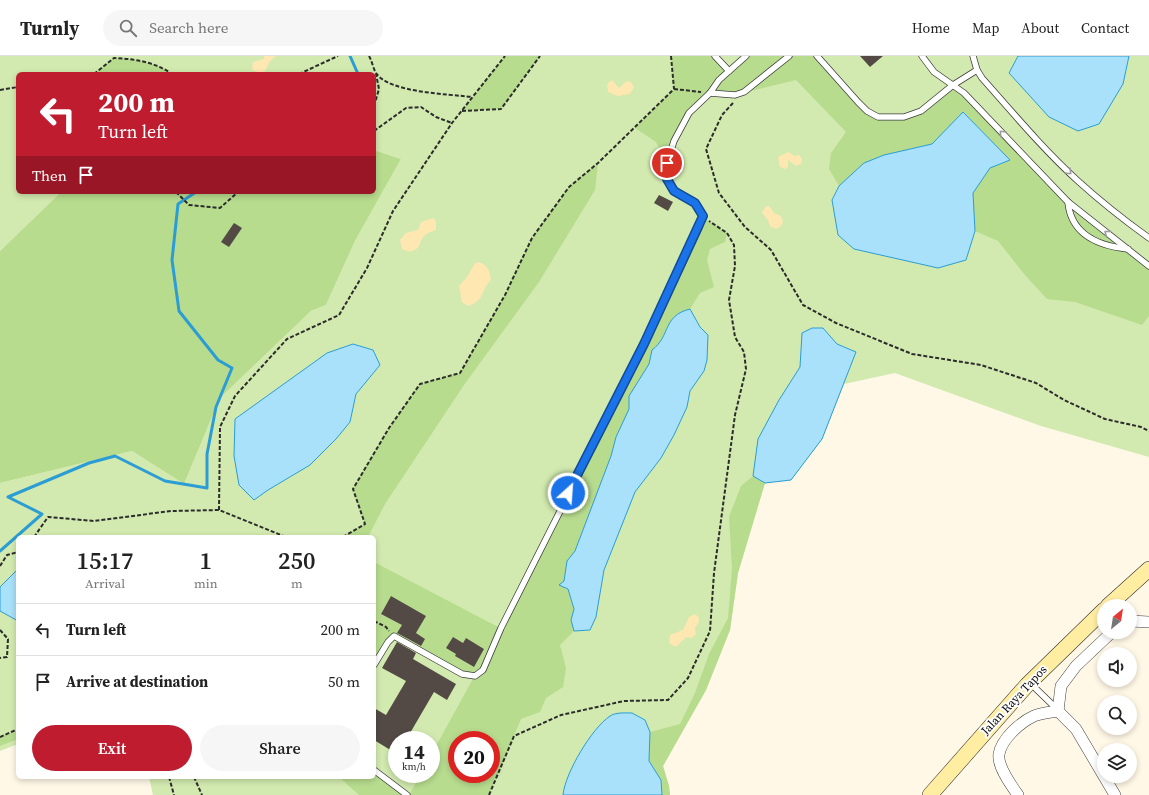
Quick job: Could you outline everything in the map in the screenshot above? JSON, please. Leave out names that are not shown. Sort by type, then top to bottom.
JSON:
[{"type":"main road","points":[[1116,599],[1149,569]]},
{"type":"main road","name":"Jalan Raya Tapos","points":[[930,795],[1029,682],[1097,617]]},
{"type":"street","points":[[1137,621],[1149,622]]},
{"type":"street","points":[[1105,639],[1076,666],[1061,686],[1058,710],[1076,730],[1115,795]]},
{"type":"street","points":[[1018,795],[1004,775],[999,754],[1003,744],[1017,727],[1034,716],[1058,710]]},
{"type":"lane","points":[[715,56],[729,71]]},
{"type":"lane","points":[[376,662],[392,636],[397,637],[462,674],[475,676],[483,670],[501,628],[644,344],[703,216],[695,203],[674,191],[667,179],[667,163],[674,141],[689,113],[710,93],[719,80],[746,56]]},
{"type":"lane","points":[[710,93],[735,95],[744,92],[789,56]]},
{"type":"lane","points":[[816,56],[867,111],[878,117],[904,117],[921,111],[953,85],[977,70]]},
{"type":"lane","points":[[922,56],[934,72],[964,93],[1068,202],[1149,266]]},
{"type":"lane","points":[[973,56],[977,70],[982,78],[1042,144],[1077,180],[1149,238]]},
{"type":"lane","points":[[1068,202],[1069,210],[1078,227],[1092,240],[1110,247],[1128,249]]},
{"type":"lane","points":[[1029,682],[1058,710]]},
{"type":"lane","points":[[376,772],[407,795]]},
{"type":"path","points":[[304,72],[338,56]]},
{"type":"path","points":[[369,56],[375,72]]},
{"type":"path","points":[[219,510],[220,427],[234,396],[287,339],[339,315],[367,268],[393,212],[452,123],[505,56]]},
{"type":"path","points":[[462,111],[501,109],[540,56]]},
{"type":"path","points":[[671,56],[674,89]]},
{"type":"path","points":[[96,72],[114,58],[137,60],[166,69],[170,72]]},
{"type":"path","points":[[376,74],[388,84],[402,88],[472,97]]},
{"type":"path","points":[[376,74],[378,89],[376,98]]},
{"type":"path","points":[[0,90],[16,87]]},
{"type":"path","points":[[674,89],[710,93]]},
{"type":"path","points":[[346,535],[365,524],[353,489],[389,428],[420,384],[460,373],[505,295],[532,238],[569,187],[598,163],[674,89]]},
{"type":"path","points":[[744,92],[722,115],[706,149],[720,193],[745,227],[770,250],[803,306],[836,323],[912,354],[981,365],[1036,383],[1064,400],[1105,420],[1141,427],[1149,431]]},
{"type":"path","points":[[378,128],[406,108],[421,107],[436,117],[452,123]]},
{"type":"path","points":[[178,194],[189,205],[220,208],[236,194]]},
{"type":"path","points":[[489,795],[514,736],[561,715],[624,701],[668,700],[688,678],[710,631],[714,573],[735,415],[746,369],[744,352],[735,337],[728,300],[735,266],[734,245],[727,234],[703,216]]},
{"type":"path","points":[[35,535],[48,517],[94,521],[171,511],[219,510],[281,535]]},
{"type":"path","points":[[0,566],[7,555],[16,553]]},
{"type":"path","points":[[376,622],[386,627],[392,636]]},
{"type":"path","points":[[0,630],[8,639],[7,657],[0,658]]},
{"type":"path","points":[[0,737],[16,730]]},
{"type":"path","points":[[170,779],[174,795]]},
{"type":"path","points":[[195,779],[202,795]]},
{"type":"green space","points":[[0,56],[1149,56],[1149,457],[1041,426],[895,373],[844,384],[822,439],[791,480],[765,483],[738,573],[730,630],[706,690],[663,766],[670,795],[153,795],[149,779],[376,779],[376,535],[16,535],[16,745],[0,751],[0,483],[132,451],[184,484],[220,398],[311,311],[326,305],[355,241],[401,159],[376,151],[376,72],[16,72],[16,194],[59,194],[0,251]]},
{"type":"green space","points":[[505,56],[540,56],[501,109],[462,111]]},
{"type":"green space","points":[[671,56],[715,56],[729,71],[746,56],[817,56],[867,111],[892,118],[921,111],[953,85],[1059,193],[1149,266],[1149,316],[1142,325],[1075,302],[1047,299],[1025,275],[998,241],[975,231],[973,193],[990,167],[1009,160],[964,112],[932,144],[864,163],[839,186],[829,169],[831,153],[846,132],[796,80],[735,95],[710,93],[689,113],[667,163],[656,142],[635,128],[674,89]]},
{"type":"green space","points":[[114,58],[130,59],[152,64],[168,72],[96,72]]},
{"type":"green space","points":[[376,151],[401,159],[355,241],[326,305],[311,311],[220,398],[184,484],[132,451],[0,483],[0,251],[59,194],[376,194]]},
{"type":"green space","points":[[598,163],[595,190],[539,282],[464,385],[385,504],[369,535],[346,535],[365,524],[353,489],[389,428],[420,384],[460,373],[505,295],[532,238],[569,187]]},
{"type":"green space","points":[[703,217],[727,233],[725,242],[710,249],[707,260],[714,287],[700,293],[690,309],[681,312],[671,322],[658,345],[652,350],[649,364],[629,396],[629,409],[616,437],[611,456],[575,551],[567,561],[564,581],[559,585],[568,589],[574,609],[571,620],[574,631],[560,645],[566,668],[563,687],[546,698],[540,712],[521,719],[500,769],[500,731],[448,731],[448,783],[494,783],[489,795],[409,795],[416,783],[440,783],[440,739],[474,677],[462,674],[394,636],[376,662],[376,563],[500,628],[608,416]],"holes":[[[391,596],[407,605],[398,622],[381,614]],[[412,608],[426,616],[411,641],[398,633]],[[466,638],[484,649],[473,667],[455,656]]]},
{"type":"green space","points":[[753,476],[765,483],[738,573],[730,630],[706,690],[663,766],[670,795],[662,795],[661,780],[649,761],[650,732],[680,724],[695,693],[709,654],[728,618],[732,568],[729,517],[741,486]]},
{"type":"green space","points":[[16,730],[16,740],[0,746],[0,737]]},
{"type":"green space","points":[[376,772],[388,781],[388,783],[391,783],[407,795],[359,795],[341,779],[376,779]]},
{"type":"sand","points":[[264,56],[276,56],[270,61],[265,71],[257,72],[252,70],[253,62],[264,59]]},
{"type":"sand","points":[[612,80],[619,88],[627,81],[631,82],[634,87],[630,94],[618,96],[608,92],[607,84]]},
{"type":"sand","points":[[788,152],[795,156],[799,155],[802,159],[801,164],[796,166],[788,160],[788,167],[785,169],[780,167],[778,157]]},
{"type":"sand","points":[[769,206],[774,213],[781,216],[783,222],[780,227],[776,229],[770,226],[768,220],[762,213],[765,207]]},
{"type":"sand","points":[[433,218],[436,221],[436,230],[424,236],[418,248],[410,252],[402,249],[400,240],[406,233],[418,230],[421,222]]},
{"type":"sand","points":[[479,262],[485,265],[488,269],[491,280],[487,284],[478,301],[468,306],[462,302],[459,286],[467,277],[475,263]]},
{"type":"sand","points":[[694,614],[698,616],[699,622],[695,628],[696,634],[692,638],[686,637],[676,647],[669,643],[670,635],[683,630],[689,617]]},
{"type":"water","points":[[1018,56],[1129,56],[1123,84],[1099,124],[1078,131],[1049,117],[1009,73]]},
{"type":"water","points":[[963,112],[1010,160],[990,168],[973,193],[975,231],[966,260],[938,268],[854,249],[838,235],[832,200],[839,186],[864,163],[884,155],[932,144]]},
{"type":"water","points":[[690,309],[700,327],[708,335],[707,360],[704,371],[690,391],[687,407],[661,458],[635,492],[604,570],[596,617],[590,630],[574,631],[571,620],[574,609],[568,589],[559,585],[564,581],[567,561],[575,551],[611,456],[616,437],[629,409],[629,396],[649,364],[652,350],[662,339],[671,321],[681,312]]},
{"type":"water","points":[[812,328],[823,328],[837,344],[856,352],[822,439],[791,480],[765,483],[753,476],[758,439],[779,400],[800,367],[802,333]]},
{"type":"water","points":[[353,344],[373,350],[380,365],[356,394],[350,422],[336,439],[310,465],[254,500],[239,485],[234,456],[235,419],[327,353]]},
{"type":"water","points":[[16,571],[16,620],[0,611],[0,587]]},
{"type":"water","points":[[632,713],[645,720],[650,732],[649,761],[661,780],[662,795],[563,795],[574,764],[580,752],[595,730],[612,715]]},
{"type":"building","points":[[860,56],[883,56],[870,67]]},
{"type":"building","points":[[659,195],[673,202],[668,211],[654,203]]},
{"type":"building","points":[[234,223],[242,228],[229,247],[221,242]]},
{"type":"building","points":[[391,596],[426,616],[416,633],[425,639],[421,646],[397,633],[402,625],[381,614]]},
{"type":"building","points":[[453,637],[463,643],[466,638],[484,649],[474,667],[455,656],[456,654],[446,648]]},
{"type":"building","points":[[397,642],[416,653],[413,659],[456,684],[447,700],[434,692],[411,731],[388,731],[388,749],[376,741],[376,709],[386,715],[406,681],[382,668]]},
{"type":"waterway","points":[[350,56],[357,72]]},
{"type":"waterway","points":[[18,535],[42,514],[8,497],[89,463],[115,456],[165,481],[207,488],[207,454],[216,407],[232,368],[218,360],[179,311],[172,260],[178,204],[193,194]]},
{"type":"waterway","points":[[0,551],[16,537]]},
{"type":"route","points":[[568,493],[644,344],[699,228],[703,216],[695,203],[674,191],[667,179],[667,163]]}]
